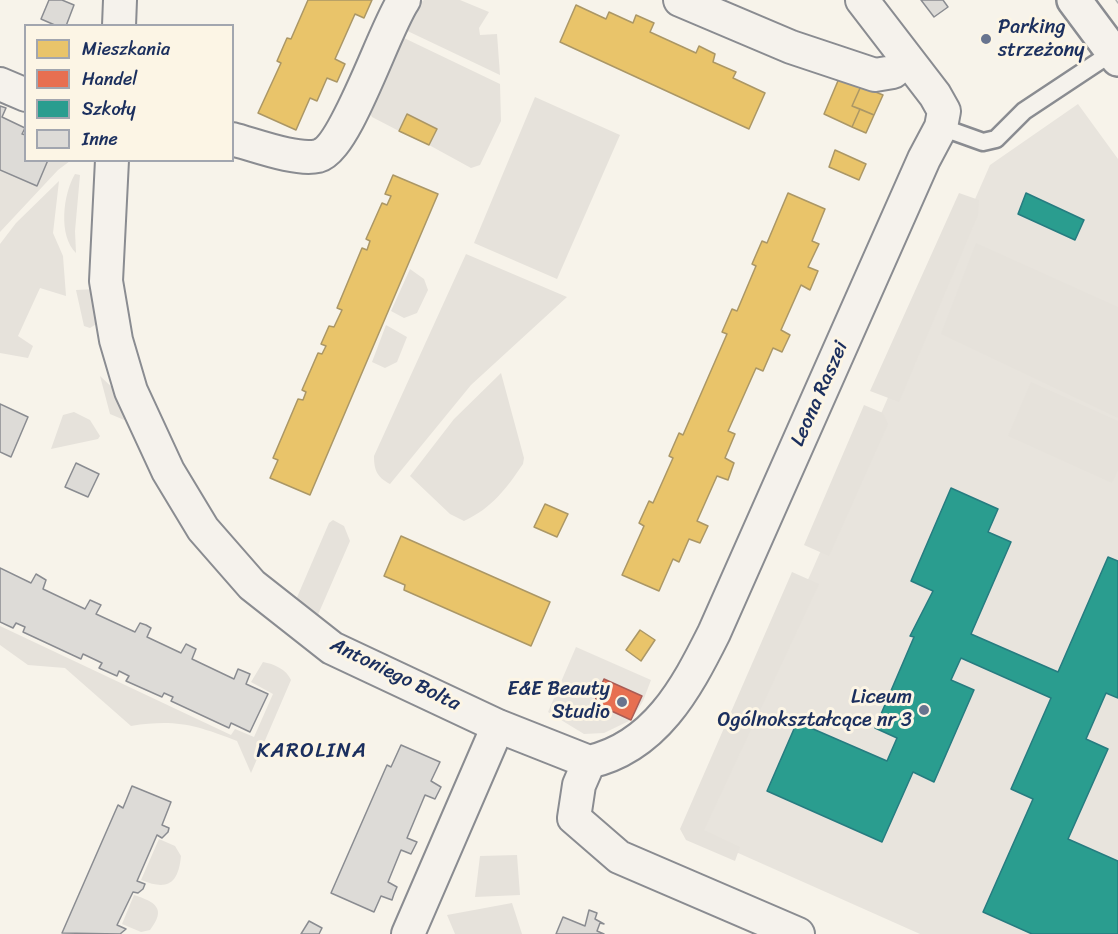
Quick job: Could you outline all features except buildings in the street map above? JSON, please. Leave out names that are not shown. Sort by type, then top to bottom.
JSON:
[{"type":"street","points":[[119,24],[120,0]]},
{"type":"street","points":[[234,139],[301,156],[319,156],[330,149],[345,127],[404,0]]},
{"type":"street","points":[[680,0],[791,47],[875,75],[893,72],[906,60]]},
{"type":"street","points":[[862,0],[935,95],[944,111],[941,127]]},
{"type":"street","points":[[1074,0],[1115,55]]},
{"type":"street","points":[[0,84],[24,94]]},
{"type":"street","name":"Leona Raszei","points":[[589,762],[612,756],[635,742],[656,724],[693,677],[924,159],[941,127]]},
{"type":"street","name":"Antoniego Bolta","points":[[112,162],[106,281],[116,340],[131,392],[163,461],[203,528],[252,585],[332,648],[498,726],[589,762]]},
{"type":"street","points":[[408,934],[498,726]]},
{"type":"street","points":[[589,762],[579,785],[574,818],[592,835],[620,857],[798,934]]},
{"type":"lane","points":[[941,127],[983,142],[996,139],[1024,111],[1115,55]]},
{"type":"shaded area","points":[[424,0],[460,0],[489,12],[479,28],[480,35],[497,34],[500,75],[397,26],[412,8]]},
{"type":"shaded area","points":[[402,37],[500,84],[501,121],[480,165],[471,168],[429,145],[437,129],[407,114],[399,131],[372,117],[364,101]]},
{"type":"shaded area","points":[[535,97],[620,135],[557,279],[474,243]]},
{"type":"shaded area","points":[[1078,104],[1118,159],[1118,934],[920,934],[691,832],[811,573],[990,165]]},
{"type":"shaded area","points":[[43,162],[69,162],[58,170],[0,232],[0,170]]},
{"type":"shaded area","points":[[75,174],[80,175],[75,231],[76,253],[70,246],[64,215],[65,203]]},
{"type":"shaded area","points":[[59,181],[53,233],[63,256],[66,296],[40,288],[18,336],[33,346],[28,358],[0,353],[0,244],[16,223]]},
{"type":"shaded area","points":[[959,193],[979,200],[978,215],[899,402],[870,391]]},
{"type":"shaded area","points":[[976,243],[1118,307],[1118,418],[941,334]]},
{"type":"shaded area","points":[[466,254],[567,297],[471,385],[390,484],[377,473],[374,456]]},
{"type":"shaded area","points":[[410,269],[424,279],[428,290],[417,313],[404,318],[391,311]]},
{"type":"shaded area","points":[[96,289],[98,323],[90,328],[84,326],[76,290]]},
{"type":"shaded area","points":[[386,325],[407,337],[397,362],[385,368],[372,362]]},
{"type":"shaded area","points":[[501,373],[524,458],[523,464],[498,497],[483,510],[464,521],[450,514],[410,476],[454,419]]},
{"type":"shaded area","points":[[100,376],[116,391],[129,422],[110,414]]},
{"type":"shaded area","points":[[1031,382],[1118,421],[1118,470],[1112,483],[1008,436]]},
{"type":"shaded area","points":[[864,405],[883,413],[888,424],[829,556],[804,545]]},
{"type":"shaded area","points":[[74,412],[90,420],[100,436],[98,439],[51,449],[63,415]]},
{"type":"shaded area","points":[[333,520],[344,526],[350,541],[317,617],[295,602],[329,523]]},
{"type":"shaded area","points":[[792,572],[819,584],[704,830],[740,847],[735,861],[686,840],[680,829]]},
{"type":"shaded area","points":[[0,626],[231,735],[235,729],[254,737],[273,694],[251,682],[263,662],[279,668],[291,680],[251,773],[237,741],[197,727],[173,723],[131,726],[65,668],[28,665],[0,645]]},
{"type":"shaded area","points":[[576,647],[651,680],[643,701],[631,720],[604,733],[584,734],[548,712]]},
{"type":"shaded area","points":[[159,839],[175,846],[181,856],[177,874],[174,879],[164,885],[141,880]]},
{"type":"shaded area","points":[[517,855],[520,895],[475,897],[480,856]]},
{"type":"shaded area","points":[[134,895],[153,903],[158,911],[158,916],[150,930],[141,932],[122,924]]},
{"type":"shaded area","points":[[512,903],[522,934],[455,934],[447,915]]},
{"type":"place","name":"Parking strzeżony","points":[[986,39]]},
{"type":"place","name":"E&E Beauty Studio","points":[[622,702]]},
{"type":"place","name":"Liceum Ogólnokształcące nr 3","points":[[924,710]]},
{"type":"district","name":"KAROLINA","points":[[312,752]]}]
